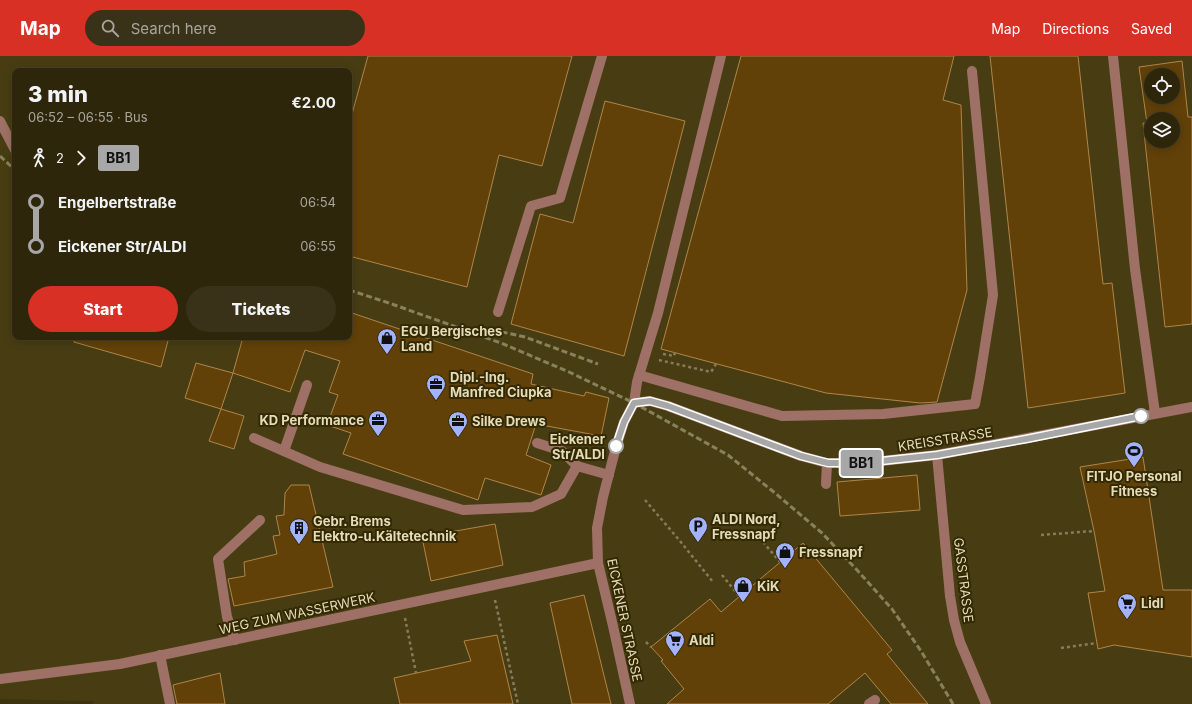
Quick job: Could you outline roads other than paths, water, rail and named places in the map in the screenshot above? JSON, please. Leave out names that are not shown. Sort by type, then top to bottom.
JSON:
[{"type":"street","points":[[498,312],[531,206],[560,198],[602,56]]},
{"type":"street","points":[[634,403],[638,379],[658,313],[721,56]]},
{"type":"street","points":[[1113,56],[1135,269],[1155,413]]},
{"type":"street","points":[[638,379],[782,416],[883,414],[975,404],[993,295],[972,71]]},
{"type":"street","points":[[0,121],[12,144]]},
{"type":"street","points":[[284,451],[308,385]]},
{"type":"street","name":"KREISSTRASSE","points":[[634,403],[650,401],[668,406],[801,456],[828,463],[863,463],[937,455],[1192,407]]},
{"type":"street","name":"EICKENER STRASSE","points":[[630,704],[598,563],[597,528],[609,475],[624,422],[634,403]]},
{"type":"street","points":[[254,438],[320,467],[462,510],[532,507],[561,494],[577,466]]},
{"type":"street","points":[[537,443],[562,451],[577,466],[609,475]]},
{"type":"street","name":"GASSTRASSE","points":[[937,455],[950,596],[954,620],[960,642],[986,704]]},
{"type":"street","points":[[826,484],[828,463]]},
{"type":"street","points":[[235,640],[227,617],[218,559],[260,520]]},
{"type":"street","name":"WEG ZUM WASSERWERK","points":[[0,679],[120,664],[598,563]]},
{"type":"street","points":[[160,656],[170,704]]},
{"type":"railway","points":[[0,156],[12,167]]},
{"type":"railway","points":[[352,291],[501,343],[569,372],[634,403],[728,455],[822,533],[857,570],[892,609],[921,651],[953,704]]},
{"type":"railway","points":[[484,328],[525,337],[598,364]]},
{"type":"place","name":"EGU Bergisches Land","points":[[387,355]]},
{"type":"place","name":"Dipl.-Ing. Manfred Ciupka","points":[[436,401]]},
{"type":"place","name":"KD Performance","points":[[378,437]]},
{"type":"place","name":"Silke Drews","points":[[458,438]]},
{"type":"place","name":"Eickener Str/ALDI","points":[[616,446]]},
{"type":"place","name":"FITJO Personal Fitness","points":[[1134,468]]},
{"type":"place","name":"ALDI Nord, Fressnapf","points":[[698,543]]},
{"type":"place","name":"Gebr. Brems Elektro-u.Kältetechnik","points":[[299,545]]},
{"type":"place","name":"Fressnapf","points":[[785,569]]},
{"type":"place","name":"KiK","points":[[743,603]]},
{"type":"place","name":"Lidl","points":[[1127,620]]},
{"type":"place","name":"Aldi","points":[[675,657]]}]
